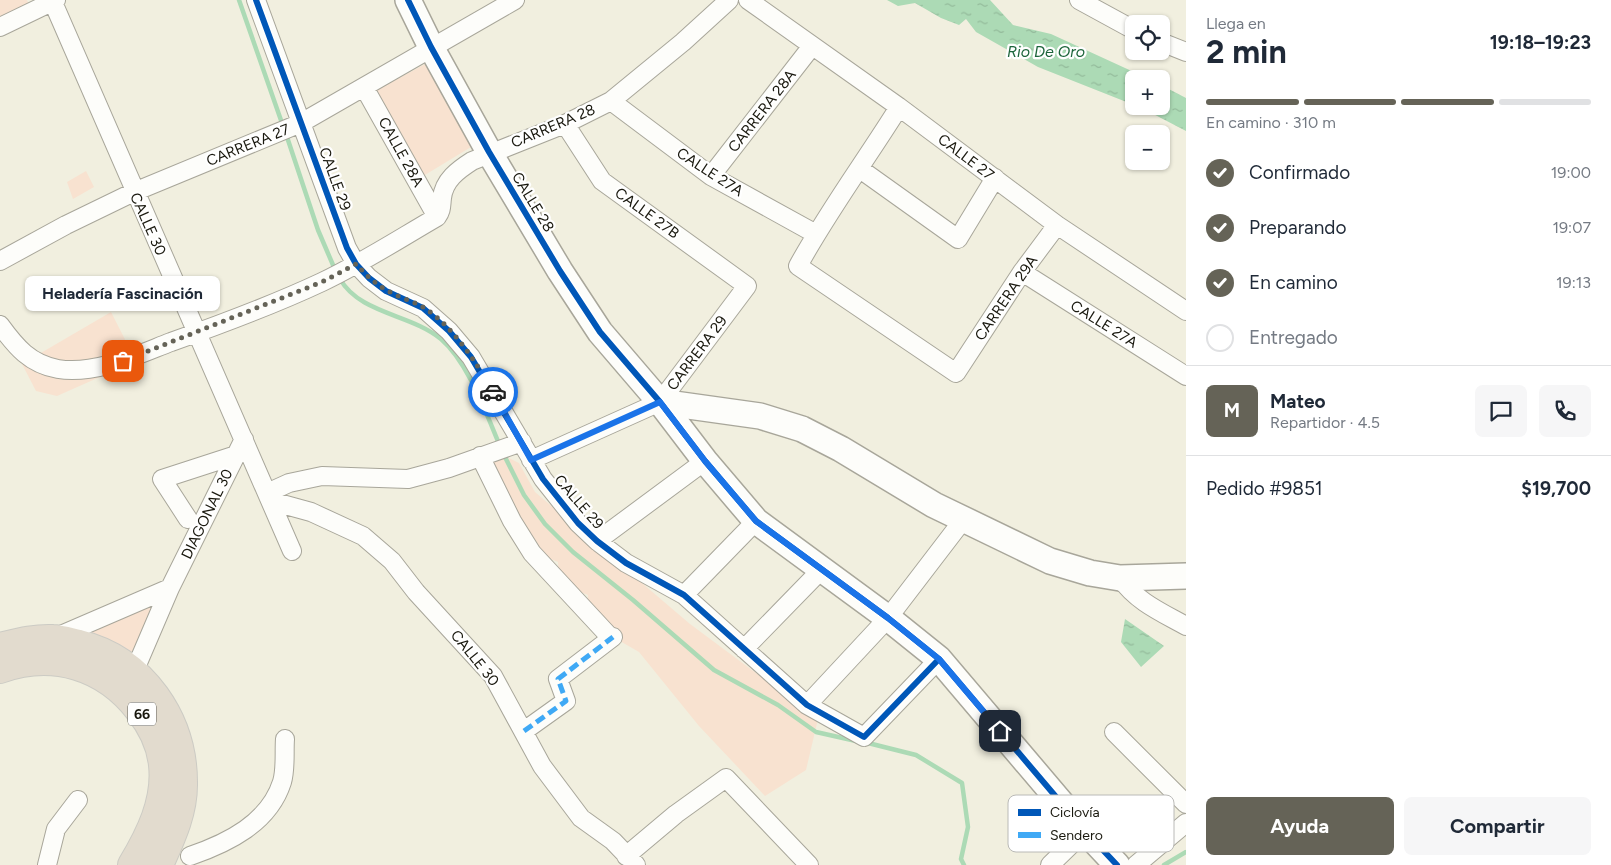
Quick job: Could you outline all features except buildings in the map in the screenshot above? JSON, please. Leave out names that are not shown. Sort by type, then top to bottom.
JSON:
[{"type":"highway","name":"66","points":[[0,647],[26,641],[54,638],[86,646],[116,658],[134,672],[162,706],[173,727],[182,753],[183,787],[173,834],[159,865]]},
{"type":"highway","name":"66","points":[[0,669],[16,663],[34,661],[58,661],[82,667],[105,677],[130,698],[147,720],[158,743],[163,764],[163,786],[159,808],[150,832],[132,865]]},
{"type":"street","points":[[0,27],[53,0]]},
{"type":"street","name":"CALLE 30","points":[[53,0],[134,192],[197,333],[240,447],[269,497],[292,551]]},
{"type":"street","name":"CALLE 29","points":[[256,0],[291,91],[297,125],[347,248],[350,267],[386,291],[423,308],[472,357],[516,445],[531,460],[559,500],[597,541],[626,563],[684,595],[807,705],[864,738],[939,659]]},
{"type":"street","name":"CALLE 28","points":[[408,0],[431,47],[489,152],[560,271],[600,332],[660,402]]},
{"type":"street","name":"CARRERA 27","points":[[0,261],[66,225],[134,192],[297,125],[515,0]]},
{"type":"street","name":"CARRERA 28","points":[[438,217],[442,209],[445,186],[453,176],[472,161],[489,152],[565,124],[611,100],[683,42],[729,0]]},
{"type":"street","name":"CALLE 27","points":[[748,0],[899,107],[1057,225],[1186,311]]},
{"type":"street","points":[[1079,0],[1125,25]]},
{"type":"street","name":"CARRERA 28A","points":[[711,176],[812,46]]},
{"type":"street","points":[[1170,46],[1186,52]]},
{"type":"street","name":"CALLE 28A","points":[[364,87],[438,217]]},
{"type":"street","name":"CALLE 27A","points":[[611,100],[711,176],[816,234]]},
{"type":"street","points":[[816,234],[899,107]]},
{"type":"street","name":"CALLE 27B","points":[[565,124],[602,181],[747,286]]},
{"type":"street","points":[[860,169],[958,239],[995,178]]},
{"type":"street","points":[[0,325],[23,354],[50,367],[70,370],[95,368],[123,361],[197,333],[322,282],[438,217]]},
{"type":"street","name":"CARRERA 29A","points":[[816,234],[798,266],[956,373],[1022,272],[1057,225]]},
{"type":"street","name":"CALLE 27A","points":[[1022,272],[1186,376]]},
{"type":"street","name":"CARRERA 29","points":[[531,460],[660,402],[747,286]]},
{"type":"street","points":[[660,402],[705,461],[756,521],[888,618],[939,659],[1054,795]]},
{"type":"street","points":[[660,402],[760,416],[802,430],[963,520],[1050,561],[1090,573],[1120,578],[1186,576]]},
{"type":"street","points":[[269,497],[290,483],[322,476],[408,479],[449,468],[516,445]]},
{"type":"street","points":[[188,519],[162,479],[240,447]]},
{"type":"street","name":"DIAGONAL 30","points":[[134,672],[170,588],[240,447]]},
{"type":"street","points":[[483,455],[512,521],[532,553],[612,638],[558,679],[566,701],[524,731]]},
{"type":"street","points":[[597,541],[705,461]]},
{"type":"street","name":"CALLE 30","points":[[269,497],[311,512],[363,536],[392,561],[416,592],[493,676],[542,766],[581,818],[613,842],[631,861]]},
{"type":"street","points":[[807,705],[888,618],[963,520]]},
{"type":"street","points":[[684,595],[756,521]]},
{"type":"street","points":[[744,649],[822,569]]},
{"type":"street","points":[[1120,578],[1129,591],[1143,602],[1186,626]]},
{"type":"street","points":[[54,638],[170,588]]},
{"type":"street","points":[[1114,732],[1186,804]]},
{"type":"street","points":[[173,834],[193,860],[245,832],[267,809],[282,782],[285,740]]},
{"type":"street","points":[[631,861],[676,814],[726,778],[809,865]]},
{"type":"street","points":[[47,865],[56,829],[78,800]]},
{"type":"street","points":[[1174,833],[1186,823]]},
{"type":"street","points":[[1050,865],[1063,852]]},
{"type":"street","points":[[1105,852],[1117,865]]},
{"type":"street","points":[[1136,865],[1151,852]]},
{"type":"shaded area","points":[[0,0],[27,0],[29,5],[0,18]]},
{"type":"shaded area","points":[[429,62],[471,147],[420,178],[373,92]]},
{"type":"shaded area","points":[[86,171],[94,187],[73,199],[67,182]]},
{"type":"shaded area","points":[[111,312],[136,361],[57,396],[36,391],[22,364]]},
{"type":"shaded area","points":[[501,454],[519,463],[535,492],[690,624],[818,719],[806,770],[765,796],[699,726],[639,652],[613,637],[587,606],[588,595],[567,587],[566,576],[559,577],[558,562],[541,555],[532,547],[538,544],[534,538],[519,530],[488,462]]},
{"type":"shaded area","points":[[157,599],[132,656],[78,635]]},
{"type":"water","name":"Rio De Oro","points":[[887,0],[990,0],[1013,25],[1051,34],[1129,70],[1125,70],[1125,101],[1038,67],[976,32],[966,19],[959,25],[941,18],[915,3],[898,6]]},
{"type":"water","points":[[1170,90],[1186,98],[1186,131],[1155,115],[1170,115]]},
{"type":"water","points":[[1125,619],[1164,646],[1141,667],[1121,642]]},
{"type":"waterway","points":[[239,0],[283,126]]},
{"type":"waterway","points":[[286,134],[318,230],[336,272]]},
{"type":"waterway","points":[[340,279],[349,291],[360,300],[429,331],[451,349],[468,374],[500,446]]},
{"type":"waterway","points":[[503,453],[524,495],[545,524],[573,552],[633,600],[714,670],[778,705],[816,732],[856,741]]},
{"type":"waterway","points":[[864,742],[916,755],[962,783],[968,827],[961,859],[964,865]]},
{"type":"waterway","points":[[1164,865],[1186,852]]},
{"type":"marked path","points":[[524,731],[566,701],[558,679],[613,637]]},
{"type":"cycle path","points":[[256,0],[347,248],[356,264],[369,278],[386,291],[423,308],[449,331],[471,357],[543,479],[578,523],[597,541],[626,563],[684,595],[807,705],[864,737],[939,659]]},
{"type":"cycle path","points":[[408,0],[431,47],[489,152],[560,271],[600,332],[660,402],[705,461],[756,521],[888,618],[939,659],[1054,795]]},
{"type":"cycle path","points":[[1105,852],[1117,865]]},
{"type":"way so far","points":[[123,361],[322,282],[356,264],[369,278],[386,291],[423,308],[449,332],[472,357],[493,392]]},
{"type":"place","name":"Heladería Fascinación","points":[[123,361]]},
{"type":"route","points":[[493,392],[531,460],[660,402],[705,461],[756,521],[888,618],[939,659],[1000,731]]}]
